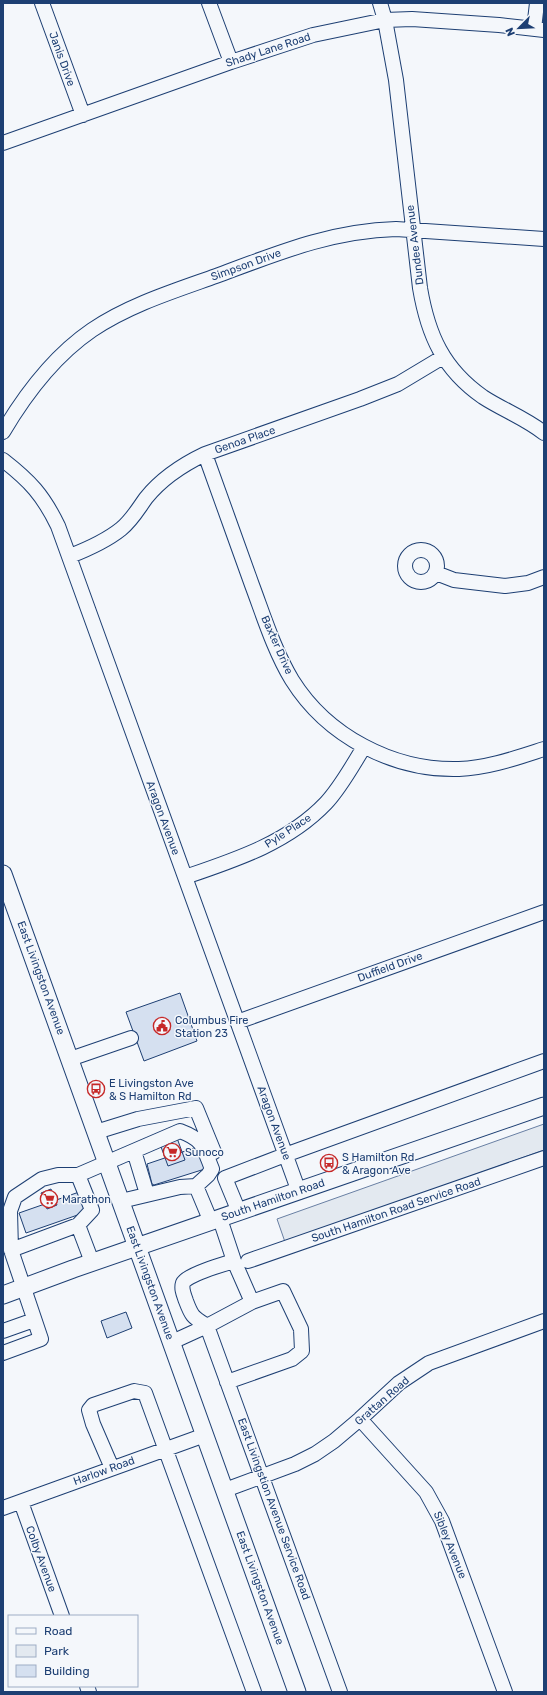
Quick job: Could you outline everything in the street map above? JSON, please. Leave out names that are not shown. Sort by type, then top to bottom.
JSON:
[{"type":"main road","name":"East Livingston Avenue","points":[[3,874],[297,1692]]},
{"type":"main road","name":"South Hamilton Road","points":[[3,1295],[92,1262],[299,1192],[544,1106]]},
{"type":"street","name":"Janis Drive","points":[[42,3],[83,115]]},
{"type":"street","points":[[209,3],[231,62]]},
{"type":"street","name":"Dundee Avenue","points":[[380,3],[385,20],[396,80],[423,307],[434,342],[443,356],[461,378],[484,397],[534,425],[544,433]]},
{"type":"street","points":[[537,3],[539,30]]},
{"type":"street","name":"Shady Lane Road","points":[[3,143],[231,62],[314,35],[385,20],[420,20],[539,30]]},
{"type":"street","name":"Simpson Drive","points":[[3,432],[18,406],[42,375],[62,354],[92,330],[131,309],[175,290],[308,242],[332,236],[376,229],[413,229],[544,239]]},
{"type":"street","name":"Genoa Place","points":[[70,556],[106,540],[122,528],[135,516],[158,485],[167,476],[182,466],[205,454],[398,384],[443,356]]},
{"type":"street","name":"Baxter Drive","points":[[205,454],[273,641],[282,661],[293,681],[309,702],[342,733],[364,747],[392,758],[416,765],[458,769],[486,766],[544,749]]},
{"type":"street","name":"Aragon Avenue","points":[[3,460],[26,479],[49,508],[58,526],[299,1192]]},
{"type":"street","points":[[436,573],[454,580],[505,586],[528,583],[544,578]]},
{"type":"street","name":"Pyle Place","points":[[185,877],[254,852],[279,839],[306,822],[327,802],[346,777],[364,747]]},
{"type":"street","name":"Duffield Drive","points":[[237,1022],[544,912]]},
{"type":"street","points":[[70,1059],[131,1038]]},
{"type":"street","points":[[225,1178],[544,1061]]},
{"type":"street","points":[[96,1132],[138,1119],[196,1108],[239,1212]]},
{"type":"street","points":[[3,1353],[41,1339],[11,1250],[10,1211],[15,1197],[42,1179],[58,1175],[78,1175],[180,1131],[193,1136],[202,1144],[212,1169],[196,1186],[180,1187],[121,1201]]},
{"type":"street","points":[[134,1151],[148,1194]]},
{"type":"street","name":"South Hamilton Road Service Road","points":[[248,1261],[544,1158]]},
{"type":"street","points":[[11,1250],[78,1225],[92,1210],[78,1175]]},
{"type":"street","points":[[196,1186],[216,1220],[252,1302]]},
{"type":"street","points":[[78,1225],[92,1262]]},
{"type":"street","points":[[207,1326],[192,1317],[182,1290],[183,1282],[197,1274],[234,1261]]},
{"type":"street","points":[[172,1342],[207,1326],[252,1302],[283,1291],[301,1329],[302,1351],[292,1359],[227,1382]]},
{"type":"street","points":[[3,1331],[34,1320]]},
{"type":"street","name":"Grattan Road","points":[[225,1490],[295,1464],[315,1454],[334,1441],[400,1383],[429,1363],[544,1322]]},
{"type":"street","name":"East Livingstion Avenue Service Road","points":[[207,1326],[340,1692]]},
{"type":"street","points":[[112,1468],[93,1424],[89,1410],[93,1405],[134,1391],[145,1393],[167,1448],[254,1692]]},
{"type":"street","name":"Sibley Avenue","points":[[360,1419],[426,1492],[442,1521],[505,1692]]},
{"type":"street","name":"Harlow Road","points":[[3,1508],[205,1435]]},
{"type":"street","name":"Colby Avenue","points":[[21,1502],[62,1615]]},
{"type":"green space","points":[[544,1124],[544,1150],[285,1242],[277,1219]]},
{"type":"building","name":"Columbus Fire Station 23","points":[[180,993],[197,1041],[144,1061],[126,1012]]},
{"type":"building","name":"Sunoco","points":[[177,1138],[185,1160],[168,1166],[160,1144]]},
{"type":"building","name":"Sunoco","points":[[200,1146],[208,1168],[154,1185],[152,1184],[147,1164]]},
{"type":"building","name":"Marathon","points":[[51,1189],[57,1205],[47,1209],[41,1193]]},
{"type":"building","name":"Marathon","points":[[82,1191],[89,1211],[26,1233],[19,1213]]},
{"type":"building","points":[[126,1312],[132,1328],[107,1338],[101,1321]]},
{"type":"place","name":"Columbus Fire Station 23","points":[[162,1026]]},
{"type":"place","name":"E Livingston Ave & S Hamilton Rd","points":[[96,1089]]},
{"type":"place","name":"Sunoco","points":[[172,1152]]},
{"type":"place","name":"S Hamilton Rd & Aragon Ave","points":[[329,1163]]},
{"type":"place","name":"Marathon","points":[[49,1199]]}]
